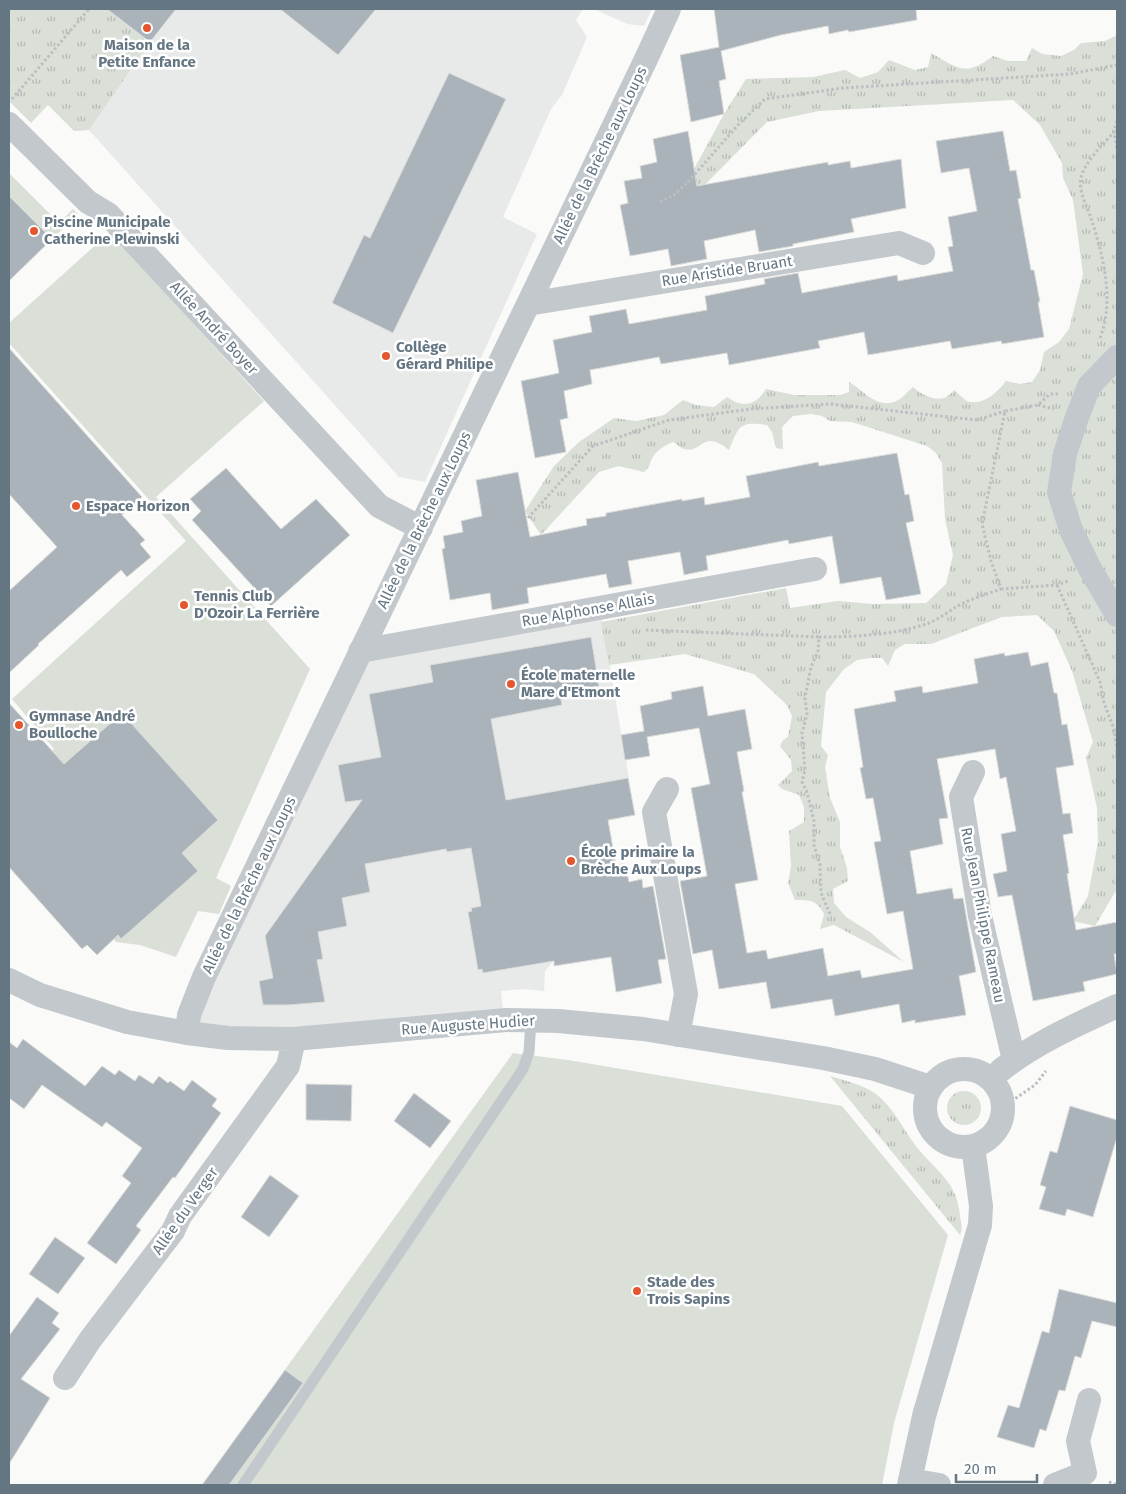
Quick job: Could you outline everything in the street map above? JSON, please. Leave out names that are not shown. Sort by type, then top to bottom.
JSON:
[{"type":"street","name":"Allée de la Brèche aux Loups","points":[[187,1034],[189,1014],[204,977],[647,57],[668,9]]},
{"type":"street","name":"Allée André Boyer","points":[[9,113],[88,202],[108,214],[378,506],[421,528]]},
{"type":"street","name":"Rue Aristide Bruant","points":[[528,304],[899,243],[923,253]]},
{"type":"street","points":[[1117,357],[1089,386],[1065,454],[1059,492],[1070,530],[1117,615]]},
{"type":"street","name":"Rue Alphonse Allais","points":[[360,651],[815,569]]},
{"type":"street","name":"Rue Jean Philippe Rameau","points":[[973,772],[961,797],[980,916],[1014,1060]]},
{"type":"street","points":[[666,789],[654,812],[686,994],[678,1035]]},
{"type":"street","name":"Rue Auguste Hudier","points":[[9,980],[40,996],[84,1010],[127,1022],[187,1034],[228,1038],[294,1039],[453,1024],[531,1020],[583,1022],[824,1058],[875,1069],[930,1088]]},
{"type":"street","points":[[990,1079],[1014,1060],[1077,1025],[1117,1006]]},
{"type":"street","name":"Allée du Verger","points":[[65,1378],[90,1340],[173,1231],[180,1216],[288,1066],[294,1039]]},
{"type":"street","points":[[970,1069],[990,1079],[1001,1097],[1002,1116],[995,1132],[981,1143],[960,1147],[947,1143],[937,1136],[929,1125],[925,1106],[930,1088],[938,1078],[948,1072],[970,1069]]},
{"type":"street","points":[[940,1485],[909,1483],[924,1416],[980,1225],[981,1206],[973,1146]]},
{"type":"street","points":[[1055,1485],[1085,1473],[1078,1441],[1089,1400]]},
{"type":"lane","points":[[243,1485],[523,1069],[529,1052],[531,1020]]},
{"type":"path","points":[[9,113],[89,9]]},
{"type":"path","points":[[660,202],[674,195],[689,181],[738,124],[766,99],[842,88],[1070,74],[1117,65]]},
{"type":"path","points":[[1100,339],[1105,324],[1106,284],[1099,245],[1084,198],[1080,178],[1089,162],[1114,132],[1117,121]]},
{"type":"path","points":[[1114,132],[1117,150]]},
{"type":"path","points":[[528,518],[593,446],[669,420],[751,409],[830,404],[977,420],[1006,411],[1038,405],[1050,394],[1065,394]]},
{"type":"path","points":[[1001,589],[991,561],[982,524],[1006,411]]},
{"type":"path","points":[[646,630],[844,637],[909,629],[931,622],[980,596],[1001,589],[1057,585],[1075,578],[1089,567]]},
{"type":"path","points":[[1057,585],[1100,682],[1107,714],[1114,729],[1117,757]]},
{"type":"path","points":[[819,637],[818,651],[811,667],[805,698],[807,714],[802,733],[805,770],[802,782],[807,792],[814,821],[814,845],[820,865],[821,893],[830,914]]},
{"type":"shaded area","name":"Collège Gérard Philipe","points":[[176,9],[583,9],[576,20],[587,37],[562,95],[551,109],[503,217],[537,234],[425,482],[399,477],[89,130],[150,42]]},
{"type":"shaded area","points":[[594,9],[652,9],[644,26],[627,24]]},
{"type":"shaded area","points":[[600,608],[635,815],[608,821],[616,864],[625,863],[627,874],[545,971],[544,991],[523,989],[501,991],[504,1019],[187,1033],[360,651]]},
{"type":"green space","points":[[9,9],[176,9],[150,42],[89,130],[74,131],[48,105],[31,123],[9,101]]},
{"type":"green space","points":[[1117,35],[1117,889],[1095,926],[1073,921],[1088,896],[1098,842],[1097,808],[1086,758],[1093,742],[1072,671],[1054,631],[1037,615],[1002,617],[931,644],[905,644],[895,650],[888,666],[882,658],[857,660],[844,669],[826,692],[821,746],[828,755],[825,767],[830,798],[840,822],[840,847],[847,868],[848,881],[833,889],[834,903],[846,917],[870,932],[904,962],[834,925],[820,929],[824,914],[819,906],[809,901],[795,900],[788,883],[791,866],[789,831],[804,822],[804,807],[799,795],[782,789],[778,785],[792,771],[791,760],[780,746],[783,740],[788,737],[792,716],[787,705],[754,674],[685,654],[609,665],[601,622],[786,588],[790,608],[838,601],[873,604],[926,603],[946,584],[953,555],[945,519],[942,463],[936,453],[927,446],[852,422],[830,421],[822,416],[811,414],[793,416],[782,427],[783,449],[776,448],[772,432],[767,425],[750,424],[741,427],[729,450],[713,441],[708,441],[690,450],[673,442],[658,451],[644,472],[619,466],[599,472],[541,535],[525,511],[554,466],[579,442],[614,418],[636,421],[664,415],[683,400],[696,405],[714,407],[727,397],[744,404],[758,399],[766,389],[794,395],[841,395],[849,392],[849,382],[878,402],[884,403],[891,403],[900,399],[913,387],[931,398],[940,399],[951,394],[954,390],[967,401],[978,402],[999,390],[1006,381],[1020,384],[1032,382],[1040,370],[1044,352],[1059,342],[1069,329],[1083,274],[1073,200],[1063,178],[1062,163],[1040,125],[1013,100],[819,111],[767,122],[675,215],[653,191],[694,169],[724,114],[746,79],[813,77],[845,70],[860,78],[878,72],[889,60],[915,70],[928,67],[931,53],[956,67],[968,68],[975,67],[993,56],[1008,61],[1026,61],[1032,48],[1042,54],[1061,56],[1074,50],[1081,43],[1105,41]]},
{"type":"green space","name":"Piscine Municipale Catherine Plewinski","points":[[9,173],[59,223],[73,209],[78,214],[9,281]]},
{"type":"green space","name":"Tennis Club D'Ozoir La Ferrière","points":[[110,232],[264,401],[156,497],[310,669],[216,878],[231,886],[219,914],[198,911],[176,957],[140,945],[116,942],[25,841],[16,847],[9,837],[9,788],[54,749],[12,699],[186,541],[9,343],[9,323]]},
{"type":"green space","name":"Stade des Trois Sapins","points":[[513,1053],[568,1060],[842,1106],[948,1235],[894,1423],[882,1485],[202,1485]]},
{"type":"green space","points":[[830,1076],[854,1083],[876,1094],[898,1118],[916,1146],[944,1177],[955,1193],[961,1226],[960,1235]]},
{"type":"green space","points":[[964,1091],[971,1092],[976,1096],[980,1101],[980,1115],[976,1120],[971,1124],[964,1125],[957,1124],[952,1120],[948,1115],[947,1108],[948,1101],[952,1096],[957,1092]]},
{"type":"building","name":"Maison de la Petite Enfance","points":[[107,9],[176,9],[150,42]]},
{"type":"building","points":[[280,9],[376,9],[338,55]]},
{"type":"building","points":[[714,9],[916,9],[917,20],[829,34],[828,26],[781,35],[721,51],[726,79],[719,81],[724,114],[691,122],[680,55],[719,47]]},
{"type":"building","points":[[449,73],[506,99],[393,333],[332,303],[364,235],[370,238]]},
{"type":"building","points":[[688,131],[697,186],[828,162],[828,165],[850,161],[851,168],[901,159],[906,208],[851,219],[854,232],[759,252],[755,230],[704,241],[707,259],[671,266],[668,249],[630,256],[620,205],[628,203],[624,181],[642,178],[640,166],[657,162],[653,139]]},
{"type":"building","points":[[1003,131],[1010,171],[1016,170],[1021,198],[1018,199],[1031,270],[1034,270],[1044,337],[1002,344],[1001,341],[952,349],[950,341],[868,355],[864,332],[818,341],[820,348],[729,365],[727,353],[661,364],[659,357],[590,370],[592,384],[564,391],[568,418],[560,420],[566,452],[535,458],[521,381],[559,373],[553,340],[592,332],[589,316],[626,309],[629,324],[707,310],[705,296],[765,284],[764,279],[798,273],[802,293],[897,275],[898,281],[953,271],[948,247],[953,246],[948,217],[977,211],[969,168],[941,173],[936,141]]},
{"type":"building","points":[[9,196],[52,239],[9,281]]},
{"type":"building","name":"Espace Horizon","points":[[9,348],[142,497],[122,515],[145,540],[140,544],[151,557],[127,577],[121,570],[38,644],[9,673],[9,591],[57,547],[9,494]]},
{"type":"building","points":[[897,453],[905,495],[909,494],[914,521],[906,523],[921,594],[886,600],[881,577],[840,584],[832,536],[789,544],[788,540],[706,556],[708,570],[684,575],[680,552],[628,561],[632,584],[609,588],[606,574],[527,588],[529,603],[492,610],[490,593],[450,600],[442,549],[445,548],[443,536],[463,532],[461,521],[482,516],[476,480],[518,472],[530,537],[587,525],[586,519],[606,516],[606,513],[682,499],[682,501],[704,497],[705,505],[750,497],[746,476],[818,462],[819,466]]},
{"type":"building","points":[[226,468],[281,529],[316,499],[350,535],[271,606],[192,520],[201,511],[190,499]]},
{"type":"building","points":[[591,637],[599,686],[560,694],[562,705],[491,719],[506,800],[628,778],[635,815],[608,820],[616,865],[625,864],[629,882],[642,879],[643,888],[653,886],[666,959],[658,960],[662,983],[616,992],[611,957],[554,966],[554,961],[483,973],[482,969],[478,970],[468,912],[472,911],[471,908],[481,906],[471,848],[447,852],[446,849],[365,864],[370,892],[342,898],[347,926],[318,932],[323,959],[317,960],[325,1002],[263,1005],[259,981],[273,978],[265,936],[362,800],[345,802],[338,765],[381,757],[369,694],[433,682],[430,665]]},
{"type":"building","points":[[1028,652],[1031,666],[1048,662],[1054,693],[1057,693],[1062,725],[1067,724],[1074,765],[1056,768],[1063,814],[1070,813],[1073,833],[1063,835],[1076,930],[1117,922],[1117,954],[1114,954],[1117,974],[1083,982],[1085,991],[1033,1001],[1012,895],[998,897],[993,874],[1007,871],[1001,834],[1016,831],[1006,777],[1000,779],[995,749],[937,759],[948,818],[939,819],[943,844],[910,851],[917,894],[952,888],[954,899],[963,898],[976,972],[959,976],[966,1015],[915,1023],[915,1020],[902,1023],[899,1004],[835,1016],[832,999],[771,1009],[766,982],[719,989],[712,950],[693,954],[680,881],[707,876],[691,788],[710,784],[699,728],[647,737],[650,756],[625,760],[621,735],[644,731],[640,706],[672,699],[671,692],[703,686],[708,716],[745,709],[752,749],[737,752],[744,791],[742,792],[758,880],[735,884],[747,953],[766,950],[768,959],[823,948],[828,976],[860,970],[862,978],[913,969],[903,911],[887,914],[874,842],[881,841],[873,798],[866,799],[860,768],[863,767],[854,709],[896,701],[894,691],[922,686],[923,693],[978,683],[974,659],[1004,653],[1005,656]]},
{"type":"building","points":[[9,703],[64,764],[122,713],[218,820],[182,853],[198,871],[121,939],[118,935],[97,955],[87,945],[82,949],[9,867]]},
{"type":"building","points":[[23,1039],[85,1086],[102,1066],[115,1075],[119,1070],[135,1081],[139,1075],[153,1084],[159,1076],[184,1091],[192,1080],[217,1099],[212,1106],[221,1113],[175,1178],[173,1177],[136,1226],[141,1230],[116,1264],[87,1243],[131,1183],[122,1176],[142,1148],[106,1122],[102,1127],[42,1085],[24,1109],[9,1098],[9,1042],[17,1048]]},
{"type":"building","points":[[306,1084],[352,1085],[351,1121],[306,1120]]},
{"type":"building","points":[[414,1093],[451,1121],[430,1148],[394,1121]]},
{"type":"building","points":[[1070,1106],[1117,1120],[1117,1137],[1093,1217],[1067,1209],[1065,1216],[1039,1209],[1046,1187],[1040,1185],[1050,1151],[1057,1153]]},
{"type":"building","points":[[270,1175],[299,1196],[269,1237],[241,1217]]},
{"type":"building","points":[[55,1237],[85,1258],[58,1294],[29,1274]]},
{"type":"building","points":[[1059,1289],[1117,1303],[1117,1327],[1092,1321],[1081,1358],[1075,1356],[1065,1391],[1059,1390],[1046,1431],[1040,1429],[1034,1448],[997,1437],[1008,1405],[1019,1408],[1042,1331],[1049,1333]]},
{"type":"building","points":[[37,1297],[59,1313],[52,1323],[60,1329],[21,1379],[50,1398],[9,1464],[9,1336]]},
{"type":"building","points":[[285,1370],[303,1383],[288,1404],[229,1485],[202,1485]]},
{"type":"place","name":"Maison de la Petite Enfance","points":[[147,28]]},
{"type":"place","name":"Piscine Municipale Catherine Plewinski","points":[[34,231]]},
{"type":"place","name":"Collège Gérard Philipe","points":[[386,356]]},
{"type":"place","name":"Espace Horizon","points":[[76,506]]},
{"type":"place","name":"Tennis Club D'Ozoir La Ferrière","points":[[184,605]]},
{"type":"place","name":"École maternelle Mare d'Etmont","points":[[511,684]]},
{"type":"place","name":"Gymnase André Boulloche","points":[[19,725]]},
{"type":"place","name":"École primaire la Brèche Aux Loups","points":[[571,861]]},
{"type":"place","name":"Stade des Trois Sapins","points":[[637,1291]]}]
